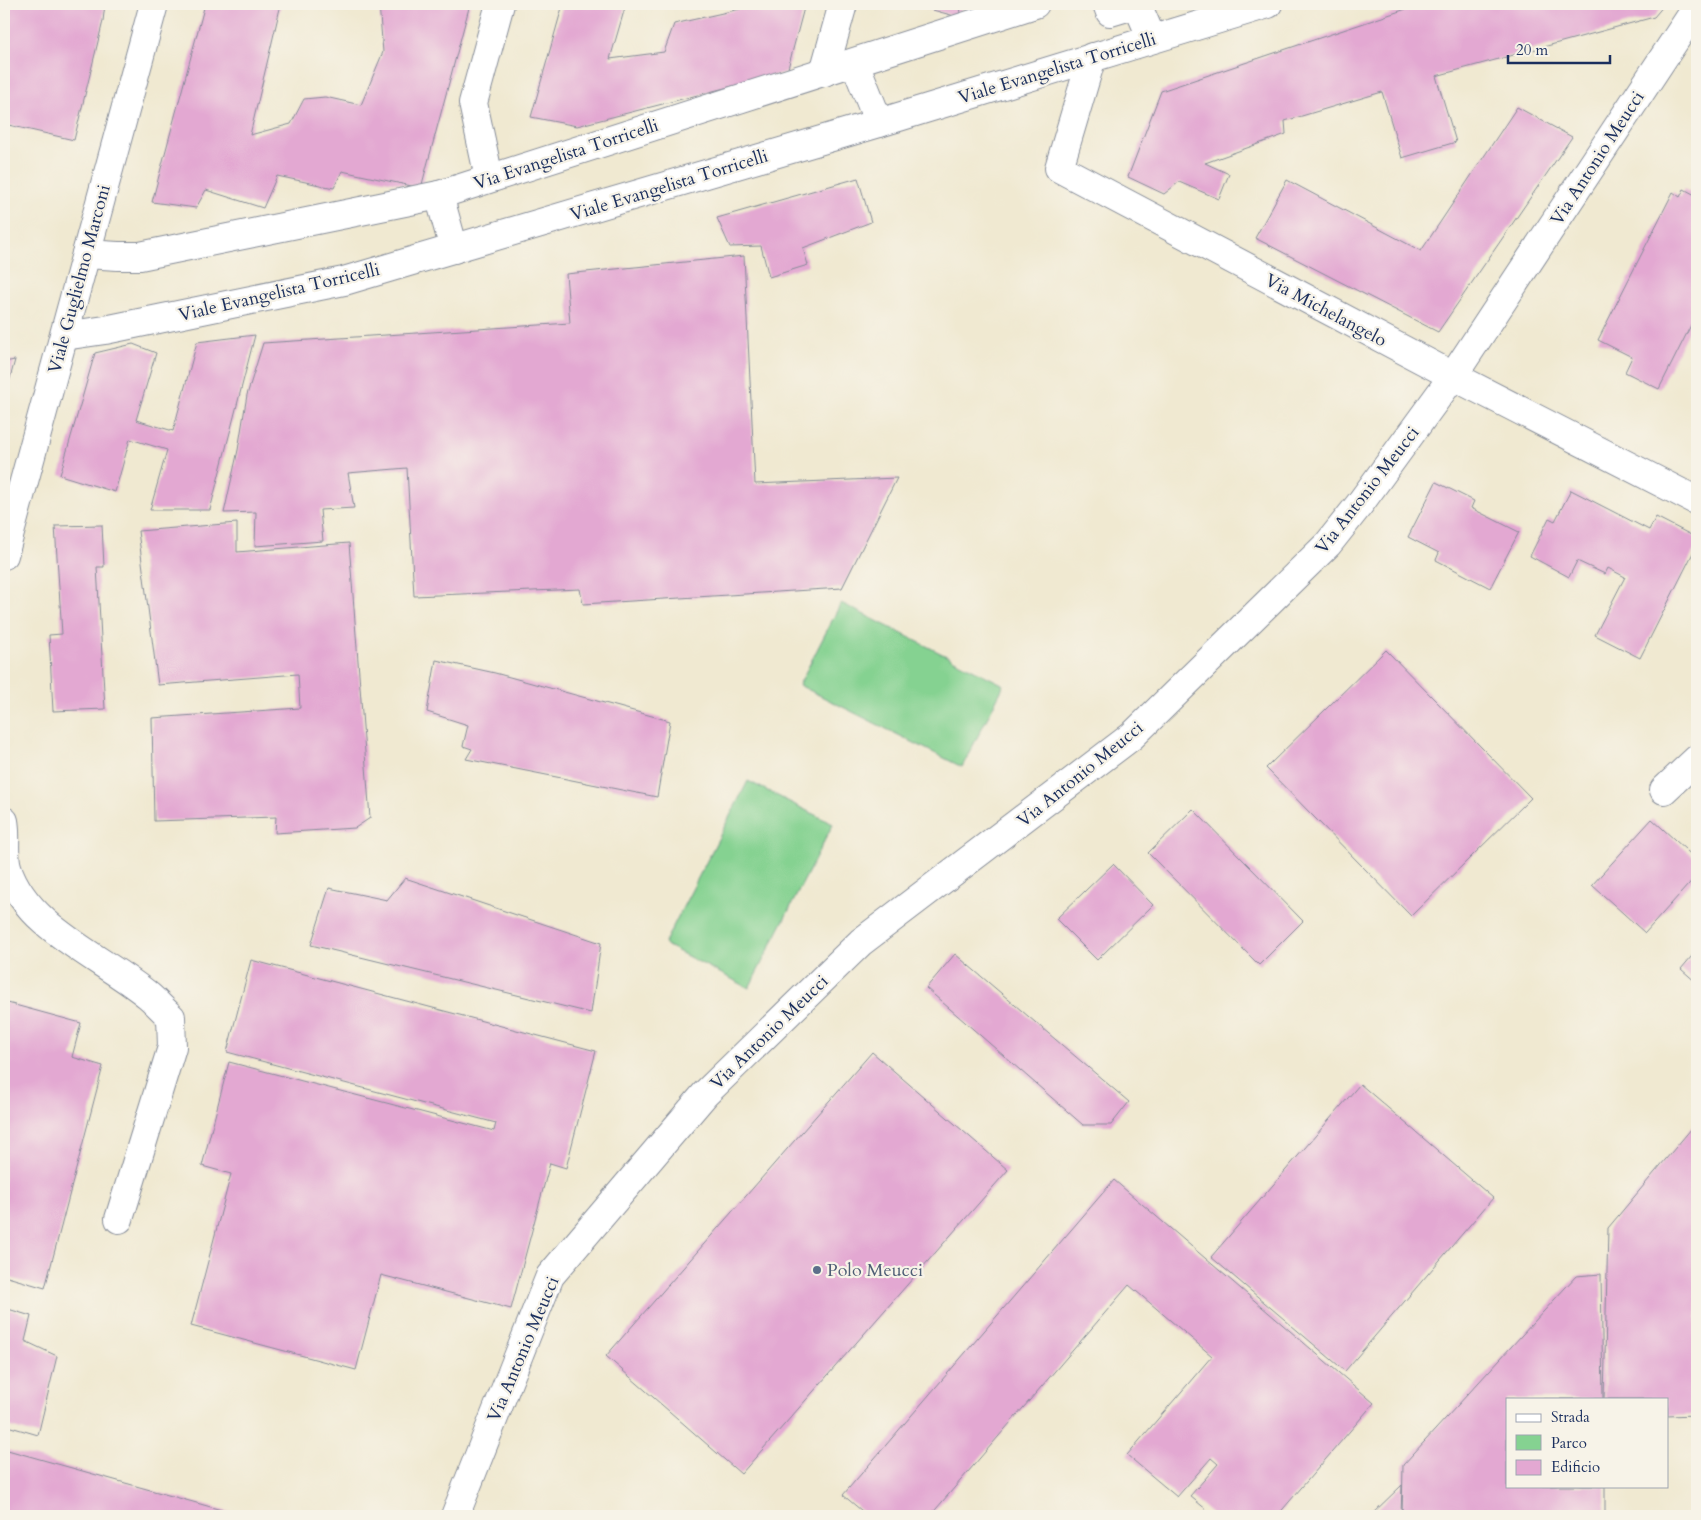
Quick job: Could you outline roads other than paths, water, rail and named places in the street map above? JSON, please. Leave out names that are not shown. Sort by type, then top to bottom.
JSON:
[{"type":"street","name":"Viale Guglielmo Marconi","points":[[4,555],[154,4]]},
{"type":"street","points":[[489,178],[473,103],[500,4]]},
{"type":"street","points":[[824,72],[843,4]]},
{"type":"street","name":"Via Evangelista Torricelli","points":[[86,254],[140,256],[439,195],[1035,4]]},
{"type":"street","points":[[1107,4],[1110,12],[1137,4],[1152,39]]},
{"type":"street","name":"Viale Evangelista Torricelli","points":[[64,336],[105,330],[344,281],[878,123],[1268,4]]},
{"type":"street","name":"Via Antonio Meucci","points":[[455,1516],[550,1276],[705,1094],[861,942],[1132,736],[1328,544],[1359,505],[1453,376],[1697,6]]},
{"type":"street","name":"Via Michelangelo","points":[[1092,57],[1060,168],[1453,376],[1697,501]]},
{"type":"street","points":[[855,63],[878,123]]},
{"type":"street","points":[[439,195],[454,249]]},
{"type":"street","points":[[1664,790],[1697,759]]},
{"type":"street","points":[[4,821],[6,830],[6,865],[20,896],[59,934],[148,995],[171,1017],[172,1047],[119,1219]]},
{"type":"place","name":"Polo Meucci","points":[[817,1270]]}]
